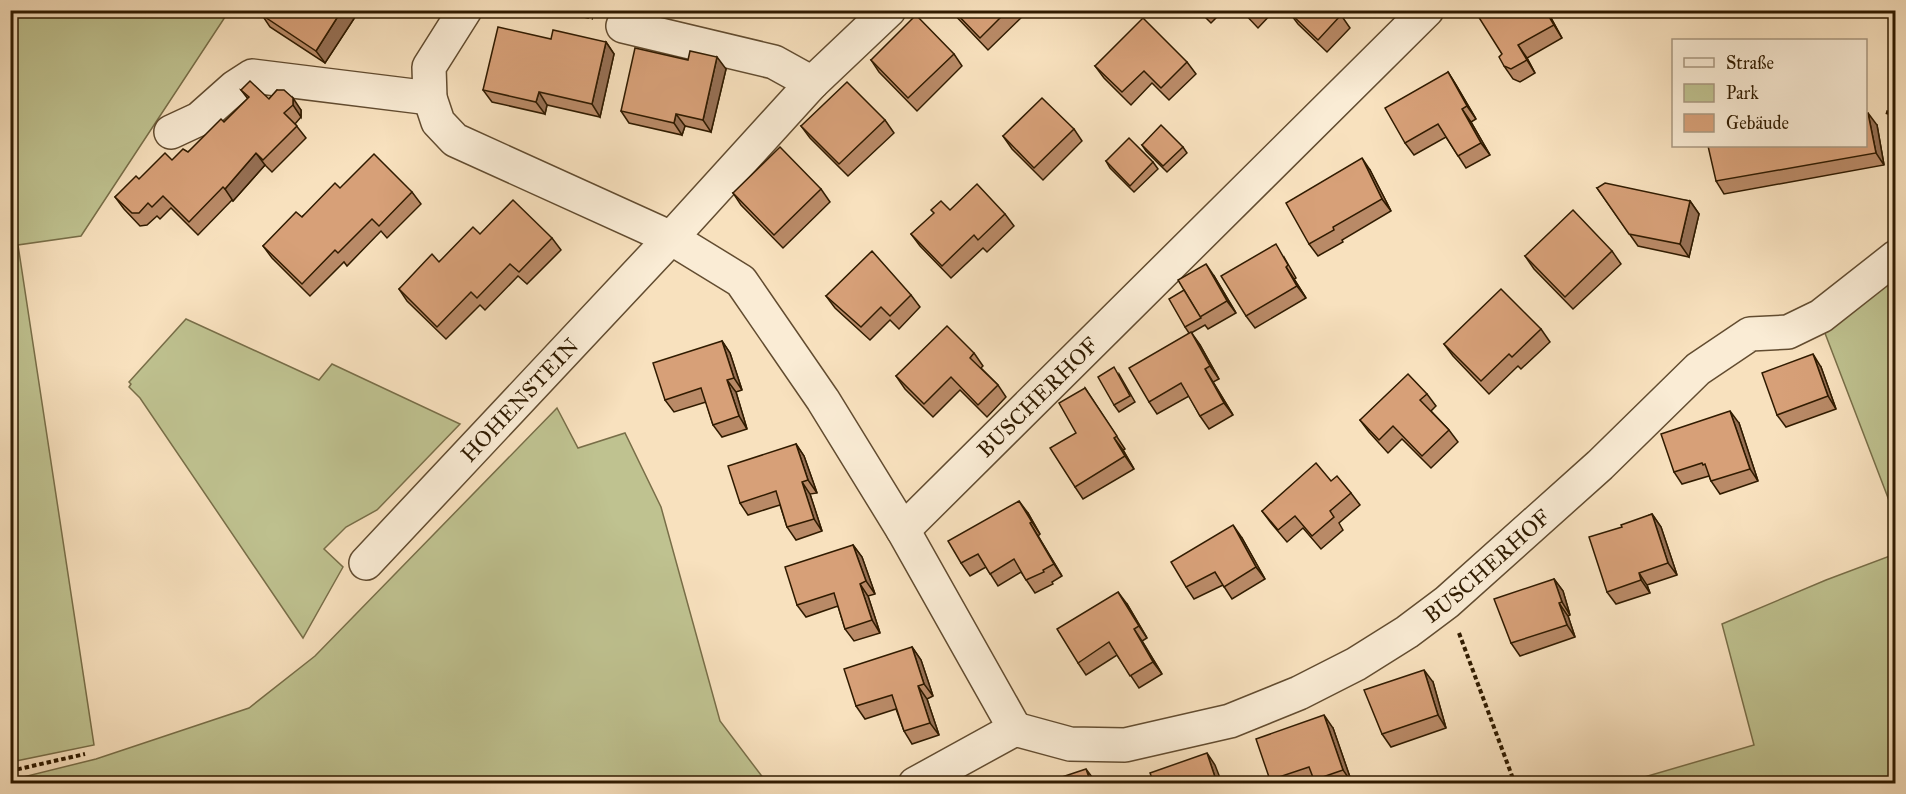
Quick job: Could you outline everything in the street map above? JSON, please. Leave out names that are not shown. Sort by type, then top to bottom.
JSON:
[{"type":"street","points":[[465,10],[429,67],[430,98],[438,122],[455,140],[671,238],[741,281],[823,400],[903,530],[1015,729],[915,783]]},
{"type":"street","name":"HOHENSTEIN","points":[[366,563],[671,238],[812,83],[889,10]]},
{"type":"street","name":"BUSCHERHOF","points":[[903,530],[1427,10]]},
{"type":"street","points":[[624,26],[774,62],[812,83]]},
{"type":"street","points":[[171,132],[199,119],[235,87],[252,76],[430,98]]},
{"type":"street","name":"BUSCHERHOF","points":[[1015,729],[1070,744],[1125,745],[1230,721],[1299,693],[1356,664],[1407,632],[1447,602],[1599,465],[1698,369],[1750,334],[1788,332],[1821,316],[1896,257]]},
{"type":"path","points":[[1886,112],[1896,115]]},
{"type":"path","points":[[1447,602],[1515,783]]},
{"type":"path","points":[[10,771],[85,754]]},
{"type":"green space","points":[[10,11],[229,11],[81,236],[18,245],[94,745],[11,762]]},
{"type":"green space","points":[[1895,269],[1895,516],[1823,328]]},
{"type":"green space","points":[[186,319],[319,380],[332,364],[460,424],[377,510],[346,527],[324,549],[343,567],[303,638],[140,398],[129,387],[131,384],[129,382]]},
{"type":"green space","points":[[557,408],[578,448],[625,433],[661,507],[720,721],[767,783],[11,783],[11,780],[96,759],[249,708],[315,656]]},
{"type":"green space","points":[[1895,554],[1895,783],[1643,783],[1641,778],[1754,745],[1722,624]]},
{"type":"building","points":[[265,10],[342,10],[316,51],[262,15]]},
{"type":"building","points":[[953,10],[1008,10],[980,38]]},
{"type":"building","points":[[1245,10],[1255,10],[1250,15]]},
{"type":"building","points":[[1291,10],[1336,10],[1341,15],[1318,40],[1289,12]]},
{"type":"building","points":[[1487,10],[1545,10],[1554,25],[1518,45],[1527,60],[1511,69],[1504,66],[1499,57],[1502,54],[1478,16]]},
{"type":"building","points":[[916,15],[954,54],[908,98],[871,60]]},
{"type":"building","points":[[1143,18],[1187,62],[1161,88],[1144,71],[1122,92],[1095,66]]},
{"type":"building","points":[[498,27],[551,39],[553,30],[606,42],[592,104],[539,92],[536,102],[483,90]]},
{"type":"building","points":[[635,48],[688,60],[690,51],[717,57],[703,120],[676,114],[674,123],[621,111]]},
{"type":"building","points":[[1448,72],[1467,106],[1462,109],[1481,143],[1458,156],[1438,124],[1405,143],[1385,108]]},
{"type":"building","points":[[250,81],[269,99],[277,90],[284,90],[293,98],[293,105],[284,113],[297,126],[263,160],[256,153],[225,189],[223,187],[189,222],[163,196],[152,207],[148,203],[139,213],[132,213],[115,197],[136,176],[139,179],[165,153],[172,160],[183,149],[188,152],[221,119],[224,122],[249,97],[241,90]]},
{"type":"building","points":[[847,82],[885,120],[839,164],[801,126]]},
{"type":"building","points":[[1042,98],[1074,129],[1034,168],[1003,136]]},
{"type":"building","points":[[1867,114],[1876,153],[1716,181],[1708,147],[1867,147]]},
{"type":"building","points":[[1161,125],[1183,147],[1163,166],[1142,145]]},
{"type":"building","points":[[1129,138],[1153,162],[1130,186],[1106,161]]},
{"type":"building","points":[[780,147],[821,189],[774,235],[733,193]]},
{"type":"building","points":[[374,154],[412,192],[379,226],[372,219],[338,253],[335,250],[302,284],[263,246],[296,212],[302,217],[335,183],[340,188]]},
{"type":"building","points":[[1362,158],[1382,199],[1333,227],[1334,230],[1309,244],[1286,203]]},
{"type":"building","points":[[1605,183],[1690,201],[1680,244],[1629,234],[1597,188]]},
{"type":"building","points":[[977,184],[1005,214],[978,240],[974,235],[942,266],[911,234],[934,213],[931,210],[941,201],[950,210]]},
{"type":"building","points":[[513,200],[552,238],[519,272],[510,264],[477,298],[471,292],[437,327],[399,289],[432,254],[439,262],[473,227],[480,234]]},
{"type":"building","points":[[1573,210],[1612,251],[1565,297],[1525,256]]},
{"type":"building","points":[[1276,244],[1297,286],[1246,316],[1221,276]]},
{"type":"building","points":[[872,251],[911,295],[890,316],[881,307],[861,327],[826,296]]},
{"type":"building","points":[[1206,264],[1227,301],[1200,317],[1178,280]]},
{"type":"building","points":[[1501,289],[1541,329],[1512,357],[1509,354],[1481,381],[1444,344]]},
{"type":"building","points":[[1184,290],[1201,318],[1185,327],[1169,299]]},
{"type":"building","points":[[947,326],[974,353],[970,358],[998,385],[978,405],[951,377],[924,404],[896,376]]},
{"type":"building","points":[[1191,332],[1210,366],[1205,369],[1224,403],[1200,416],[1181,383],[1149,402],[1129,368]]},
{"type":"building","points":[[722,341],[734,378],[727,380],[739,416],[713,425],[701,388],[665,400],[653,363]]},
{"type":"building","points":[[1813,354],[1828,396],[1777,415],[1762,373]]},
{"type":"building","points":[[1114,367],[1130,396],[1114,405],[1098,377]]},
{"type":"building","points":[[1408,374],[1427,394],[1420,400],[1449,430],[1422,456],[1393,426],[1379,440],[1360,420]]},
{"type":"building","points":[[1085,388],[1117,436],[1114,438],[1125,456],[1075,487],[1050,448],[1076,433],[1059,403]]},
{"type":"building","points":[[1730,411],[1750,469],[1711,481],[1705,464],[1702,463],[1674,472],[1661,434]]},
{"type":"building","points":[[796,444],[808,480],[802,482],[814,519],[787,527],[776,491],[740,503],[728,466]]},
{"type":"building","points":[[1316,463],[1331,481],[1337,476],[1351,493],[1330,511],[1334,517],[1312,536],[1295,516],[1278,530],[1262,511]]},
{"type":"building","points":[[1019,501],[1054,564],[1043,570],[1044,572],[1026,580],[1014,559],[990,574],[978,554],[961,563],[948,541]]},
{"type":"building","points":[[1652,514],[1668,563],[1639,573],[1641,580],[1607,592],[1589,537],[1622,527],[1621,525]]},
{"type":"building","points":[[1233,525],[1256,567],[1224,587],[1215,572],[1186,587],[1171,562]]},
{"type":"building","points":[[853,545],[866,581],[860,584],[872,620],[845,629],[834,593],[797,605],[785,567]]},
{"type":"building","points":[[1554,579],[1567,625],[1511,643],[1494,599]]},
{"type":"building","points":[[1118,592],[1139,626],[1134,629],[1153,662],[1130,676],[1109,642],[1078,663],[1057,629]]},
{"type":"building","points":[[912,647],[924,684],[918,686],[930,723],[904,731],[892,695],[856,706],[844,669]]},
{"type":"building","points":[[1424,670],[1438,715],[1382,734],[1364,690]]},
{"type":"building","points":[[1324,715],[1343,770],[1314,780],[1309,767],[1270,780],[1256,739]]},
{"type":"building","points":[[1207,753],[1217,783],[1154,783],[1150,773]]},
{"type":"building","points":[[1086,769],[1091,783],[1044,783]]}]
